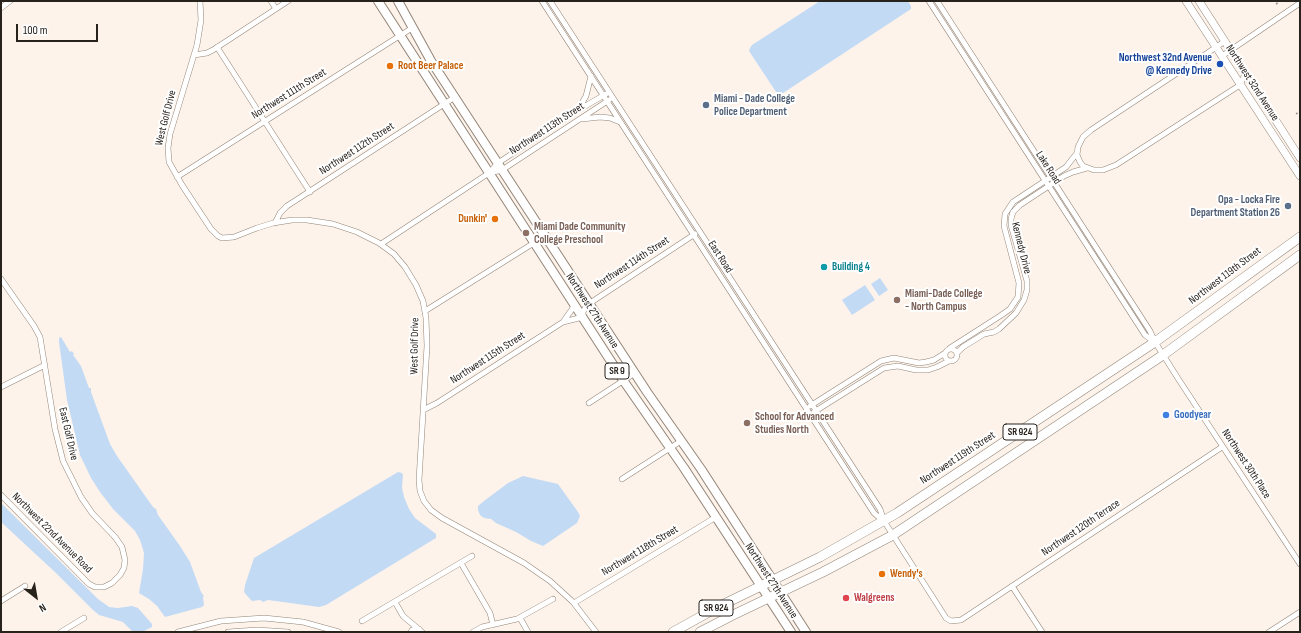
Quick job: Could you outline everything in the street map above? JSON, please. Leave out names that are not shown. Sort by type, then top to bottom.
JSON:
[{"type":"highway","name":"Northwest 119th Street","points":[[673,632],[718,607],[820,557],[884,521],[1155,342],[1300,237]]},
{"type":"highway","name":"SR 924","points":[[700,632],[823,572],[893,535],[1163,355],[1300,255]]},
{"type":"main road","name":"Northwest 27th Avenue","points":[[378,1],[623,380],[716,517],[788,630]]},
{"type":"main road","name":"Northwest 27th Avenue","points":[[398,1],[431,61],[634,373],[701,469],[806,632]]},
{"type":"main road","name":"Northwest 32nd Avenue","points":[[1186,1],[1300,176]]},
{"type":"main road","name":"Northwest 32nd Avenue","points":[[1199,1],[1300,158]]},
{"type":"street","points":[[1,8],[10,1]]},
{"type":"street","name":"West Golf Drive","points":[[200,1],[201,20],[194,55],[168,144],[169,162],[177,177],[209,227],[218,236],[225,238],[234,237],[275,223],[302,220],[328,223],[357,232],[380,244],[394,254],[408,271],[418,289],[425,311],[427,346],[419,480],[422,495],[429,508],[445,520],[534,569],[557,587],[574,603],[596,632]]},
{"type":"street","points":[[272,1],[276,9]]},
{"type":"street","points":[[194,55],[207,53],[217,48],[288,1]]},
{"type":"street","name":"East Road","points":[[542,1],[874,513],[884,521]]},
{"type":"street","name":"East Road","points":[[550,1],[880,509],[884,521],[946,618],[951,621]]},
{"type":"street","name":"Lake Road","points":[[928,1],[1145,335],[1155,342]]},
{"type":"street","name":"Lake Road","points":[[937,1],[1150,331],[1163,355]]},
{"type":"street","points":[[1222,56],[1300,3]]},
{"type":"street","name":"Northwest 111th Street","points":[[177,177],[412,28]]},
{"type":"street","name":"Kennedy Drive","points":[[806,408],[881,361],[894,358],[919,363],[934,360],[1010,309],[1018,296],[1019,287],[1019,279],[1004,226],[1006,214],[1013,202],[1068,166],[1077,153],[1080,141],[1091,130],[1225,41]]},
{"type":"street","points":[[217,48],[310,192]]},
{"type":"street","points":[[1240,85],[1245,74]]},
{"type":"street","points":[[575,112],[585,99],[591,76]]},
{"type":"street","name":"Kennedy Drive","points":[[810,414],[884,368],[898,366],[913,370],[928,370],[937,367],[956,359],[957,353],[963,347],[984,334],[997,330],[1019,310],[1027,290],[1026,276],[1011,225],[1012,216],[1020,205],[1068,174],[1087,168],[1103,170],[1116,165],[1240,85]]},
{"type":"street","name":"Northwest 113th Street","points":[[489,173],[575,112],[609,92]]},
{"type":"street","name":"Northwest 112th Street","points":[[275,223],[283,210],[455,97]]},
{"type":"street","name":"Northwest 113th Street","points":[[380,244],[500,166],[580,120],[613,98]]},
{"type":"street","points":[[580,120],[600,116],[620,122]]},
{"type":"street","points":[[1077,153],[1080,162],[1087,168]]},
{"type":"street","name":"Northwest 114th Street","points":[[583,318],[584,308],[589,303],[699,232]]},
{"type":"street","points":[[425,311],[545,236]]},
{"type":"street","name":"East Golf Drive","points":[[1,278],[36,330],[41,341],[55,429],[65,465],[83,501],[117,539],[123,550],[125,560],[124,568],[120,576],[112,583]]},
{"type":"street","name":"Northwest 115th Street","points":[[563,322],[575,305]]},
{"type":"street","points":[[1001,316],[1006,323]]},
{"type":"street","name":"Northwest 115th Street","points":[[423,410],[437,403],[563,322],[583,318]]},
{"type":"street","points":[[950,348],[955,349],[957,353]]},
{"type":"street","points":[[945,353],[945,358],[949,361]]},
{"type":"street","name":"Northwest 30th Place","points":[[1163,355],[1300,564]]},
{"type":"street","points":[[1,387],[45,365]]},
{"type":"street","points":[[589,403],[634,373]]},
{"type":"street","points":[[622,479],[681,441]]},
{"type":"street","name":"Northwest 120th Terrace","points":[[951,621],[961,620],[1222,447]]},
{"type":"street","name":"Northwest 22nd Avenue Road","points":[[1,495],[89,584],[101,588],[112,583]]},
{"type":"street","name":"Northwest 118th Street","points":[[574,603],[716,517]]},
{"type":"street","points":[[362,621],[472,556]]},
{"type":"street","points":[[461,563],[490,613],[493,625]]},
{"type":"street","points":[[1,601],[25,586]]},
{"type":"street","points":[[1012,586],[1042,632]]},
{"type":"street","points":[[473,632],[482,627],[520,618],[553,599]]},
{"type":"street","points":[[394,602],[403,616],[420,631]]},
{"type":"street","points":[[1269,632],[1300,612]]},
{"type":"street","points":[[61,632],[84,618]]},
{"type":"street","points":[[178,632],[221,621],[264,618],[303,622],[338,632]]},
{"type":"street","points":[[520,618],[528,632]]},
{"type":"street","points":[[228,632],[257,630],[288,632]]},
{"type":"street","points":[[411,632],[412,630],[420,631]]},
{"type":"water","points":[[820,1],[908,1],[911,9],[778,95],[749,51],[750,48],[752,45]]},
{"type":"water","points":[[880,278],[888,290],[879,296],[871,284]]},
{"type":"water","points":[[865,285],[875,300],[852,315],[842,300]]},
{"type":"water","points":[[61,337],[81,366],[89,388],[91,388],[91,392],[110,444],[153,507],[156,509],[158,515],[190,562],[201,592],[204,596],[204,605],[202,607],[165,617],[157,606],[139,593],[144,553],[140,540],[135,531],[113,509],[100,492],[91,478],[80,455],[67,400],[59,342],[59,338]]},
{"type":"water","points":[[398,472],[402,473],[403,475],[402,487],[409,509],[415,518],[436,534],[436,538],[326,605],[319,607],[268,600],[263,602],[260,600],[252,601],[244,592],[254,558]]},
{"type":"water","points":[[523,476],[558,484],[580,516],[577,523],[543,546],[496,523],[491,519],[484,518],[480,515],[478,510],[478,506],[484,501],[508,483]]},
{"type":"water","points":[[1,503],[98,599],[109,607],[118,608],[132,606],[138,608],[152,624],[152,627],[142,632],[133,632],[123,622],[99,615],[1,522]]},
{"type":"railway","points":[[1276,4],[1281,1]]},
{"type":"railway","points":[[1296,114],[1300,111]]},
{"type":"place","name":"Northwest 32nd Avenue @ Kennedy Drive","points":[[1220,64]]},
{"type":"place","name":"Root Beer Palace","points":[[390,66]]},
{"type":"place","name":"Miami - Dade College Police Department","points":[[706,105]]},
{"type":"place","name":"Opa - Locka Fire Department Station 26","points":[[1288,206]]},
{"type":"place","name":"Dunkin'","points":[[495,219]]},
{"type":"place","name":"Miami Dade Community College Preschool","points":[[526,233]]},
{"type":"place","name":"Building 4","points":[[824,267]]},
{"type":"place","name":"Miami-Dade College - North Campus","points":[[897,300]]},
{"type":"place","name":"Goodyear","points":[[1166,415]]},
{"type":"place","name":"School for Advanced Studies North","points":[[747,423]]},
{"type":"place","name":"Wendy's","points":[[882,574]]},
{"type":"place","name":"Walgreens","points":[[846,598]]}]
